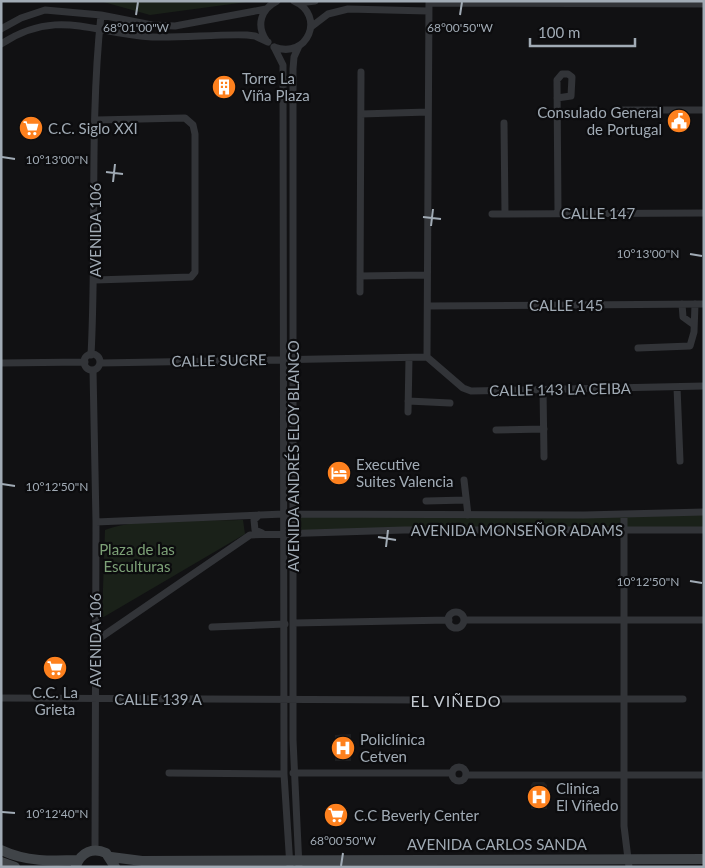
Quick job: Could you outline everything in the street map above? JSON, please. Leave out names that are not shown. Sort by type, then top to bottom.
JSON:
[{"type":"street","points":[[1,30],[21,18],[45,10],[101,15],[152,25],[175,26],[266,9],[277,1]]},
{"type":"street","points":[[296,2],[315,1]]},
{"type":"street","points":[[296,2],[308,14],[311,27],[328,14],[348,9],[428,5],[704,4]]},
{"type":"street","points":[[427,357],[428,5]]},
{"type":"street","name":"AVENIDA ANDRÉS ELOY BLANCO","points":[[266,9],[260,26],[283,65],[283,358],[288,514],[284,774],[294,864]]},
{"type":"street","name":"AVENIDA 106","points":[[91,355],[95,280],[96,120],[101,15]]},
{"type":"street","points":[[1,44],[36,26],[70,24],[128,35],[166,38],[247,35],[255,36],[271,45],[290,50],[299,46]]},
{"type":"street","name":"AVENIDA ANDRÉS ELOY BLANCO","points":[[288,514],[295,359],[293,69],[294,57],[299,46],[308,36],[311,27]]},
{"type":"street","points":[[360,72],[360,292]]},
{"type":"street","points":[[557,98],[558,213]]},
{"type":"street","points":[[623,110],[704,110]]},
{"type":"street","points":[[361,114],[428,112]]},
{"type":"street","points":[[95,280],[191,277],[194,272],[195,144],[193,125],[185,118],[96,120]]},
{"type":"street","points":[[504,123],[505,214]]},
{"type":"street","name":"CALLE 147","points":[[492,214],[704,212]]},
{"type":"street","points":[[360,276],[427,274]]},
{"type":"street","points":[[682,304],[683,318],[694,325]]},
{"type":"street","points":[[638,348],[689,348],[692,341],[695,304]]},
{"type":"street","name":"CALLE 145","points":[[428,306],[704,304]]},
{"type":"street","points":[[91,355],[99,358],[100,363],[98,368],[93,370],[86,368],[85,362],[86,358],[91,355]]},
{"type":"street","name":"CALLE SUCRE","points":[[100,363],[283,358],[427,357]]},
{"type":"street","name":"CALLE 143 LA CEIBA","points":[[427,357],[463,388],[471,391],[704,386]]},
{"type":"street","points":[[408,412],[410,358]]},
{"type":"street","points":[[1,363],[85,362]]},
{"type":"street","name":"AVENIDA 106","points":[[93,370],[96,522],[94,642],[95,850]]},
{"type":"street","points":[[677,387],[680,461]]},
{"type":"street","points":[[543,389],[544,457]]},
{"type":"street","points":[[408,401],[450,403]]},
{"type":"street","points":[[496,430],[544,429]]},
{"type":"street","points":[[464,480],[468,515]]},
{"type":"street","points":[[426,500],[466,500]]},
{"type":"street","name":"AVENIDA MONSEÑOR ADAMS","points":[[96,522],[288,514],[468,515],[704,512]]},
{"type":"street","points":[[624,514],[624,826],[629,863]]},
{"type":"street","points":[[259,515],[254,520],[254,526],[255,530],[262,533]]},
{"type":"street","name":"AVENIDA MONSEÑOR ADAMS","points":[[94,642],[250,535],[288,532],[704,530]]},
{"type":"street","name":"AVENIDA ANDRÉS ELOY BLANCO","points":[[288,532],[293,622],[294,864]]},
{"type":"street","points":[[293,622],[449,620],[450,624],[456,627],[461,626],[464,620],[624,622],[704,620]]},
{"type":"street","points":[[212,627],[285,624]]},
{"type":"street","name":"CALLE 139 A","points":[[1,698],[420,700]]},
{"type":"street","points":[[490,699],[683,699]]},
{"type":"street","points":[[168,773],[284,774]]},
{"type":"street","points":[[293,773],[452,774],[455,780],[459,781],[464,779],[466,775],[704,775]]},
{"type":"street","points":[[1,850],[39,861],[77,864],[85,853],[95,850]]},
{"type":"street","name":"AVENIDA CARLOS SANDA","points":[[95,850],[106,853],[113,862],[294,864],[629,863],[704,860]]},
{"type":"street","points":[[1,862],[15,867]]},
{"type":"shaded area","name":"Policlínica Cetven","points":[[351,734],[351,761],[335,761],[335,735]]},
{"type":"shaded area","name":"Clinica El Viñedo","points":[[533,782],[544,782],[547,785],[547,809],[531,809],[531,785]]},
{"type":"green space","points":[[100,1],[254,1],[150,15]]},
{"type":"green space","points":[[704,513],[704,530],[292,532],[292,514]]},
{"type":"green space","name":"Plaza de las Esculturas","points":[[243,520],[245,534],[102,618],[105,530],[153,521]]},
{"type":"place","name":"Torre La Viña Plaza","points":[[224,87]]},
{"type":"place","name":"Consulado General de Portugal","points":[[679,121]]},
{"type":"place","name":"C.C. Siglo XXI","points":[[31,128]]},
{"type":"place","name":"Executive Suites Valencia","points":[[339,473]]},
{"type":"place","name":"C.C. La Grieta","points":[[55,668]]},
{"type":"place","name":"Policlínica Cetven","points":[[343,748]]},
{"type":"place","name":"Clinica El Viñedo","points":[[539,797]]},
{"type":"place","name":"C.C Beverly Center","points":[[336,815]]},
{"type":"district","name":"EL VIÑEDO","points":[[456,700]]}]
